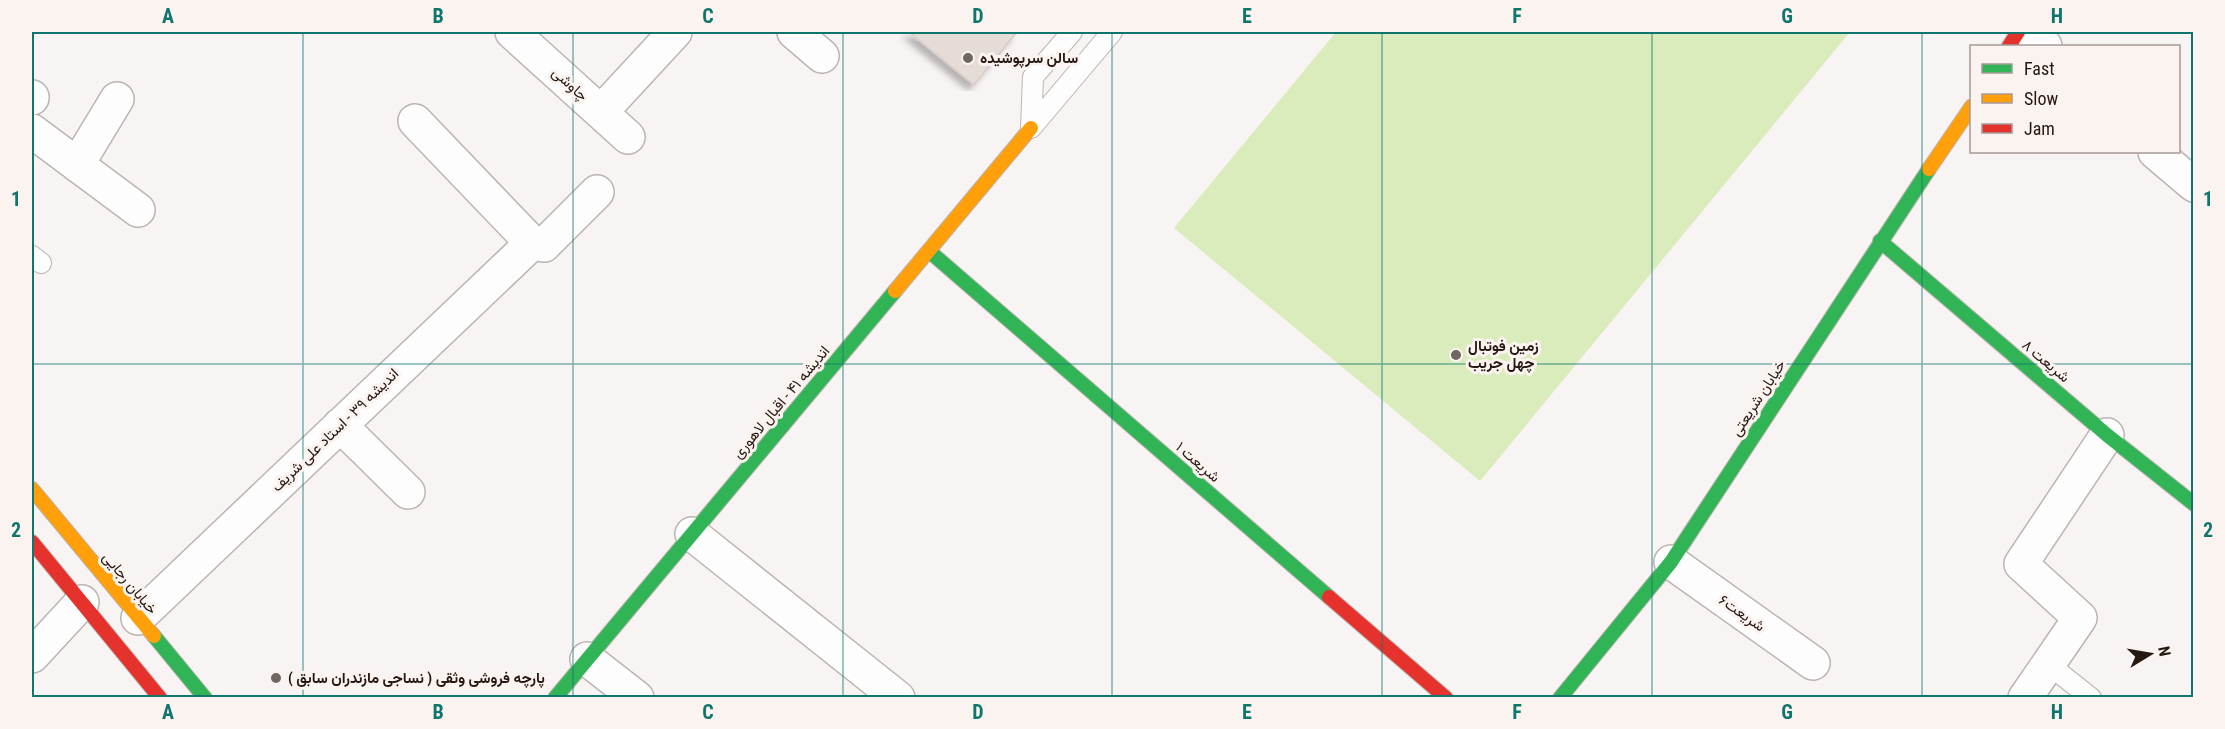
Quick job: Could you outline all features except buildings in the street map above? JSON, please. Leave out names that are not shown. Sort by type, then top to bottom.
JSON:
[{"type":"street","points":[[601,112],[675,32]]},
{"type":"street","points":[[794,32],[822,56]]},
{"type":"street","points":[[2010,45],[2018,32]]},
{"type":"street","points":[[2031,32],[2044,45]]},
{"type":"street","name":"چاوشی","points":[[523,35],[628,137]]},
{"type":"street","points":[[77,165],[117,99]]},
{"type":"street","name":"خیابان شریعتی","points":[[1560,698],[1671,562],[1880,241],[1970,107]]},
{"type":"street","points":[[415,121],[532,243],[544,245],[597,192]]},
{"type":"street","name":"اندیشه ۴۱ - اقبال لاهوری","points":[[555,698],[1031,128]]},
{"type":"street","points":[[32,131],[138,210]]},
{"type":"street","points":[[2156,153],[2193,185]]},
{"type":"street","name":"شریعت ۸","points":[[1880,241],[2107,435],[2193,504]]},
{"type":"street","name":"اندیشه ۳۹ - استاد علی شریف","points":[[138,618],[532,243]]},
{"type":"street","name":"شریعت ۱","points":[[929,251],[1446,698]]},
{"type":"street","points":[[340,425],[408,492]]},
{"type":"street","points":[[2025,698],[2080,618],[2022,564],[2107,435]]},
{"type":"street","name":"خیابان رجایی","points":[[32,489],[204,698]]},
{"type":"street","points":[[692,534],[897,698]]},
{"type":"street","points":[[32,542],[160,698]]},
{"type":"street","name":"شریعت۶","points":[[1671,562],[1813,663]]},
{"type":"street","points":[[32,656],[81,602]]},
{"type":"street","points":[[587,659],[637,698]]},
{"type":"lane","points":[[1031,128],[1033,77],[1072,32]]},
{"type":"lane","points":[[1031,128],[1112,32]]},
{"type":"lane","points":[[2048,664],[2091,698]]},
{"type":"green space","name":"زمین فوتبال چهل جریب","points":[[1336,32],[1850,32],[1480,481],[1174,228]]},
{"type":"traffic: fast","points":[[1560,698],[1671,562],[1929,169]]},
{"type":"traffic: fast","points":[[1880,241],[2107,435],[2194,504]]},
{"type":"traffic: fast","points":[[929,251],[1329,597]]},
{"type":"traffic: fast","points":[[555,698],[895,291]]},
{"type":"traffic: fast","points":[[154,636],[205,698]]},
{"type":"traffic: slow","points":[[1929,169],[1970,109]]},
{"type":"traffic: slow","points":[[895,291],[1031,128]]},
{"type":"traffic: slow","points":[[32,489],[154,636]]},
{"type":"traffic: jam","points":[[2010,45],[2018,32]]},
{"type":"traffic: jam","points":[[32,542],[160,698]]},
{"type":"traffic: jam","points":[[1329,597],[1446,698]]},
{"type":"place","name":"سالن سرپوشیده","points":[[968,58]]},
{"type":"place","name":"زمین فوتبال چهل جریب","points":[[1456,355]]},
{"type":"place","name":"پارچه فروشی وثقی ( نساجی مازندران سابق )","points":[[276,678]]}]
